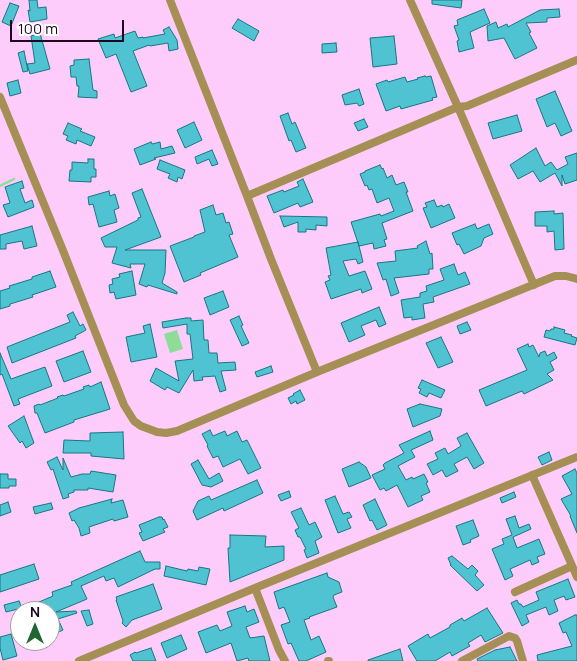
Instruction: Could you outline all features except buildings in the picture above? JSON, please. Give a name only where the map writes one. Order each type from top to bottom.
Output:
[{"type":"street","points":[[170,0],[248,196],[270,259],[317,372]]},
{"type":"street","points":[[410,0],[534,285]]},
{"type":"street","points":[[248,196],[458,107],[467,106],[577,60]]},
{"type":"street","points":[[0,97],[124,406],[134,421],[157,432],[166,434],[177,431],[555,276],[577,279]]},
{"type":"street","points":[[79,661],[577,457]]},
{"type":"street","points":[[532,475],[577,577]]},
{"type":"street","points":[[516,592],[572,566]]},
{"type":"street","points":[[255,588],[285,661]]},
{"type":"street","points":[[462,661],[508,636],[515,638],[517,641],[523,661]]},
{"type":"shaded area","points":[[177,330],[183,349],[170,353],[164,334]]},
{"type":"waterway","points":[[0,186],[14,179]]}]
